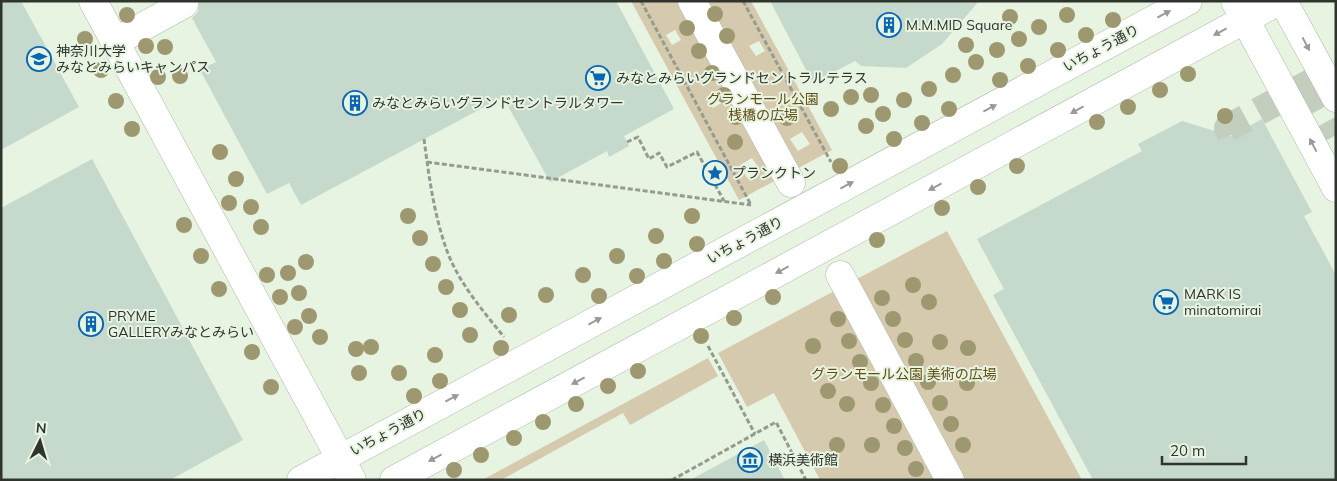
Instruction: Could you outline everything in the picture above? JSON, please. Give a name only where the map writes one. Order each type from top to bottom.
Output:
[{"type":"street","points":[[93,1],[346,469]]},
{"type":"street","points":[[692,1],[791,183]]},
{"type":"street","name":"いちょう通り","points":[[301,480],[346,469],[1188,1]]},
{"type":"street","points":[[394,480],[1240,10],[1279,1]]},
{"type":"street","points":[[1283,1],[1336,98]]},
{"type":"street","points":[[115,42],[184,4]]},
{"type":"street","points":[[1240,10],[1336,188]]},
{"type":"street","points":[[840,275],[950,480]]},
{"type":"path","points":[[427,162],[752,205],[641,1]]},
{"type":"path","points":[[743,1],[831,162]]},
{"type":"path","points":[[627,142],[638,136],[649,159],[659,153],[667,167],[698,152],[724,201]]},
{"type":"path","points":[[424,139],[432,196],[448,252],[471,296],[504,337]]},
{"type":"path","points":[[708,346],[755,434]]},
{"type":"path","points":[[672,480],[776,422],[806,480]]},
{"type":"green space","name":"グランモール公園 桟橋の広場","points":[[631,1],[751,1],[832,150],[739,200]],"holes":[[[675,30],[681,40],[672,45],[666,35]],[[759,41],[765,51],[756,56],[749,46]],[[717,92],[723,102],[713,108],[707,98]],[[802,132],[810,144],[798,151],[790,139]],[[752,158],[760,170],[747,178],[740,165]]]},
{"type":"green space","name":"グランモール公園 美術の広場","points":[[947,231],[1082,480],[820,480],[774,393],[747,407],[718,353]]},
{"type":"green space","points":[[708,358],[718,376],[630,425],[623,413],[501,480],[482,480]]},
{"type":"building","points":[[1,1],[21,1],[79,107],[1,150]]},
{"type":"building","name":"みなとみらいグランドセントラルタワー","points":[[199,1],[616,1],[674,109],[624,136],[629,146],[609,157],[607,151],[550,182],[503,97],[301,205],[289,183],[267,194],[200,70],[216,62],[192,18],[198,12]]},
{"type":"building","name":"M.M.MID Square","points":[[770,1],[979,1],[942,44],[906,68],[861,66],[855,61],[813,83]]},
{"type":"building","name":"MARK IS minatomirai","points":[[1262,119],[1312,212],[1304,216],[1336,275],[1336,480],[1093,480],[993,295],[1004,289],[977,239],[1142,151],[1138,144],[1182,121],[1231,136]]},
{"type":"building","name":"PRYME GALLERYみなとみらい","points":[[92,159],[243,440],[170,480],[1,480],[1,208]]},
{"type":"building","name":"横浜美術館","points":[[764,440],[785,480],[690,480]]},
{"type":"tunnel","points":[[1231,135],[1228,128],[1336,69]]},
{"type":"tunnel","points":[[1308,84],[1336,135]]},
{"type":"place","name":"M.M.MID Square","points":[[889,25]]},
{"type":"place","name":"神奈川大学 みなとみらいキャンパス","points":[[39,59]]},
{"type":"place","name":"みなとみらいグランドセントラルテラス","points":[[598,78]]},
{"type":"place","name":"みなとみらいグランドセントラルタワー","points":[[355,103]]},
{"type":"place","name":"プランクトン","points":[[715,173]]},
{"type":"place","name":"MARK IS minatomirai","points":[[1166,302]]},
{"type":"place","name":"PRYME GALLERYみなとみらい","points":[[91,324]]},
{"type":"place","name":"横浜美術館","points":[[750,460]]}]
